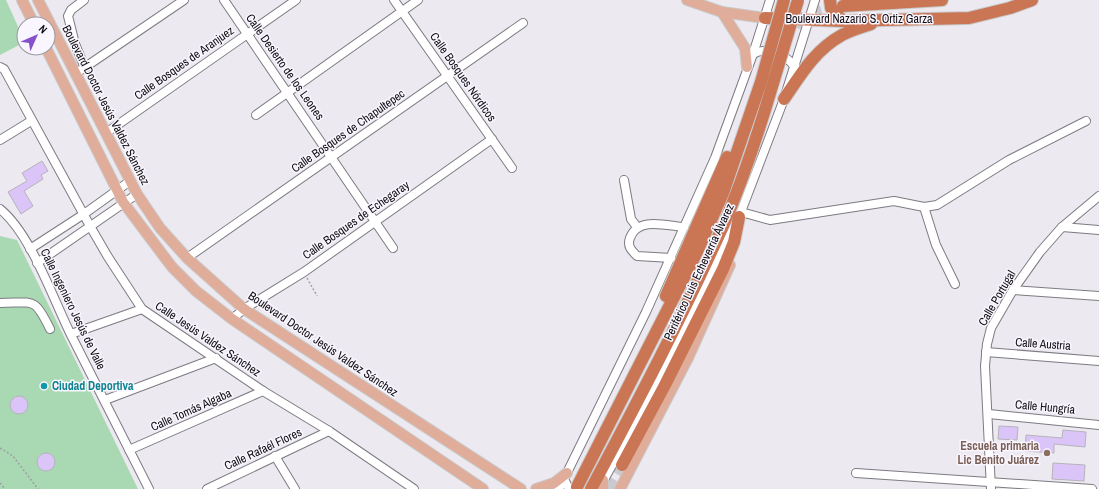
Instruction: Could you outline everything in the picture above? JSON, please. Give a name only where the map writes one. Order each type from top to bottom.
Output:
[{"type":"highway","name":"Periférico Luis Echeverría Álvarez","points":[[573,488],[636,371],[697,252],[723,193],[761,82],[784,0]]},
{"type":"highway","name":"Periférico Luis Echeverría Álvarez","points":[[591,489],[649,379],[723,225],[760,126],[798,0]]},
{"type":"highway","points":[[830,0],[831,8],[843,21]]},
{"type":"highway","points":[[843,6],[942,0]]},
{"type":"highway","name":"Boulevard Nazario S. Ortiz Garza","points":[[765,18],[843,21],[969,18],[1010,8],[1032,0]]},
{"type":"highway","points":[[784,99],[810,60],[821,49],[843,34],[882,20]]},
{"type":"highway","points":[[636,371],[642,344],[706,208],[763,62]]},
{"type":"highway","points":[[622,465],[665,385],[732,247],[740,215]]},
{"type":"highway","points":[[688,317],[714,256],[723,225]]},
{"type":"main road","points":[[22,0],[30,16]]},
{"type":"main road","name":"Boulevard Doctor Jesús Valdez Sánchez","points":[[38,0],[137,194],[160,228],[187,258],[244,309],[521,489]]},
{"type":"main road","name":"Boulevard Nazario S. Ortiz Garza","points":[[687,0],[722,12],[765,18]]},
{"type":"main road","points":[[722,12],[745,48],[747,67]]},
{"type":"main road","points":[[50,56],[116,190],[172,268],[196,291],[232,319],[479,487]]},
{"type":"main road","points":[[620,489],[688,358],[724,281],[734,255],[732,247]]},
{"type":"main road","points":[[536,489],[550,485],[565,476]]},
{"type":"street","points":[[84,0],[71,10],[68,16],[75,44],[85,68]]},
{"type":"street","points":[[75,74],[184,0]]},
{"type":"street","name":"Calle Desierto de los Leones","points":[[224,0],[332,156],[393,248]]},
{"type":"street","name":"Calle Bosques de Aranjuez","points":[[106,133],[296,0]]},
{"type":"street","name":"Calle Bosques Nórdicos","points":[[394,0],[512,168]]},
{"type":"street","points":[[256,115],[418,0]]},
{"type":"street","points":[[558,489],[646,312],[715,158],[753,54],[770,0]]},
{"type":"street","points":[[601,486],[652,393],[688,317],[740,215],[784,99],[815,0]]},
{"type":"street","name":"Calle Bosques de Chapultepec","points":[[187,258],[448,77],[523,23]]},
{"type":"street","points":[[753,54],[760,50],[769,50],[789,60],[795,67]]},
{"type":"street","name":"Calle Jesús Valdez Sánchez","points":[[1,67],[108,257],[142,308],[263,391],[329,431],[414,489]]},
{"type":"street","points":[[0,140],[31,121]]},
{"type":"street","points":[[740,215],[770,220],[894,201],[924,207],[937,205],[1009,160],[1086,121]]},
{"type":"street","name":"Calle Bosques de Echegaray","points":[[232,319],[244,309],[304,272],[492,139]]},
{"type":"street","points":[[624,180],[631,219],[638,227]]},
{"type":"street","points":[[30,249],[84,214],[130,181]]},
{"type":"street","points":[[38,263],[137,194]]},
{"type":"street","name":"Calle Portugal","points":[[991,486],[989,414],[985,366],[986,352],[992,328],[1012,290],[1040,252],[1062,227],[1099,196]]},
{"type":"street","points":[[924,207],[936,245],[955,284]]},
{"type":"street","name":"Calle Ingeniero Jesús de Valle","points":[[0,209],[9,216],[38,263],[71,334],[149,489]]},
{"type":"street","points":[[670,258],[637,256],[631,250],[629,242],[632,234],[638,227],[645,224],[684,227]]},
{"type":"street","points":[[1062,227],[1099,230]]},
{"type":"street","points":[[1012,290],[1099,296]]},
{"type":"street","points":[[0,303],[32,303],[40,308],[50,329]]},
{"type":"street","points":[[71,334],[142,308]]},
{"type":"street","name":"Calle Austria","points":[[986,352],[1099,361]]},
{"type":"street","points":[[105,400],[216,358]]},
{"type":"street","name":"Calle Tomás Algaba","points":[[129,450],[263,391]]},
{"type":"street","name":"Calle Hungría","points":[[989,414],[1099,425]]},
{"type":"street","name":"Calle Rafaél Flores","points":[[208,489],[218,487],[275,456],[329,431]]},
{"type":"street","points":[[275,456],[295,489]]},
{"type":"street","points":[[856,473],[991,486],[1092,489]]},
{"type":"street","points":[[565,476],[573,488]]},
{"type":"path","points":[[304,272],[317,296]]},
{"type":"path","points":[[0,448],[13,456],[38,489]]},
{"type":"path","points":[[0,483],[5,489]]},
{"type":"green space","points":[[0,0],[6,0],[16,22],[16,47],[0,55]]},
{"type":"green space","name":"Ciudad Deportiva","points":[[0,236],[17,240],[138,489],[0,489]]},
{"type":"building","points":[[42,161],[48,171],[41,175],[43,179],[24,191],[33,206],[21,214],[8,192],[27,181],[22,173]]},
{"type":"building","points":[[19,396],[25,399],[28,405],[25,411],[19,414],[13,411],[10,405],[13,399]]},
{"type":"building","points":[[999,426],[1018,427],[1017,440],[998,439]]},
{"type":"building","points":[[1063,430],[1086,432],[1085,447],[1054,444],[1054,453],[1025,451],[1026,435],[1062,438]]},
{"type":"building","points":[[46,453],[52,456],[55,462],[52,468],[46,471],[40,468],[37,462],[40,456]]},
{"type":"building","points":[[1053,463],[1085,465],[1084,481],[1052,479]]},
{"type":"tunnel","points":[[771,51],[785,34],[800,21],[819,12],[840,7]]},
{"type":"tunnel","points":[[607,489],[622,465]]},
{"type":"place","name":"Ciudad Deportiva","points":[[44,386]]},
{"type":"place","name":"Escuela primaria Lic Benito Juárez","points":[[1047,453]]}]
